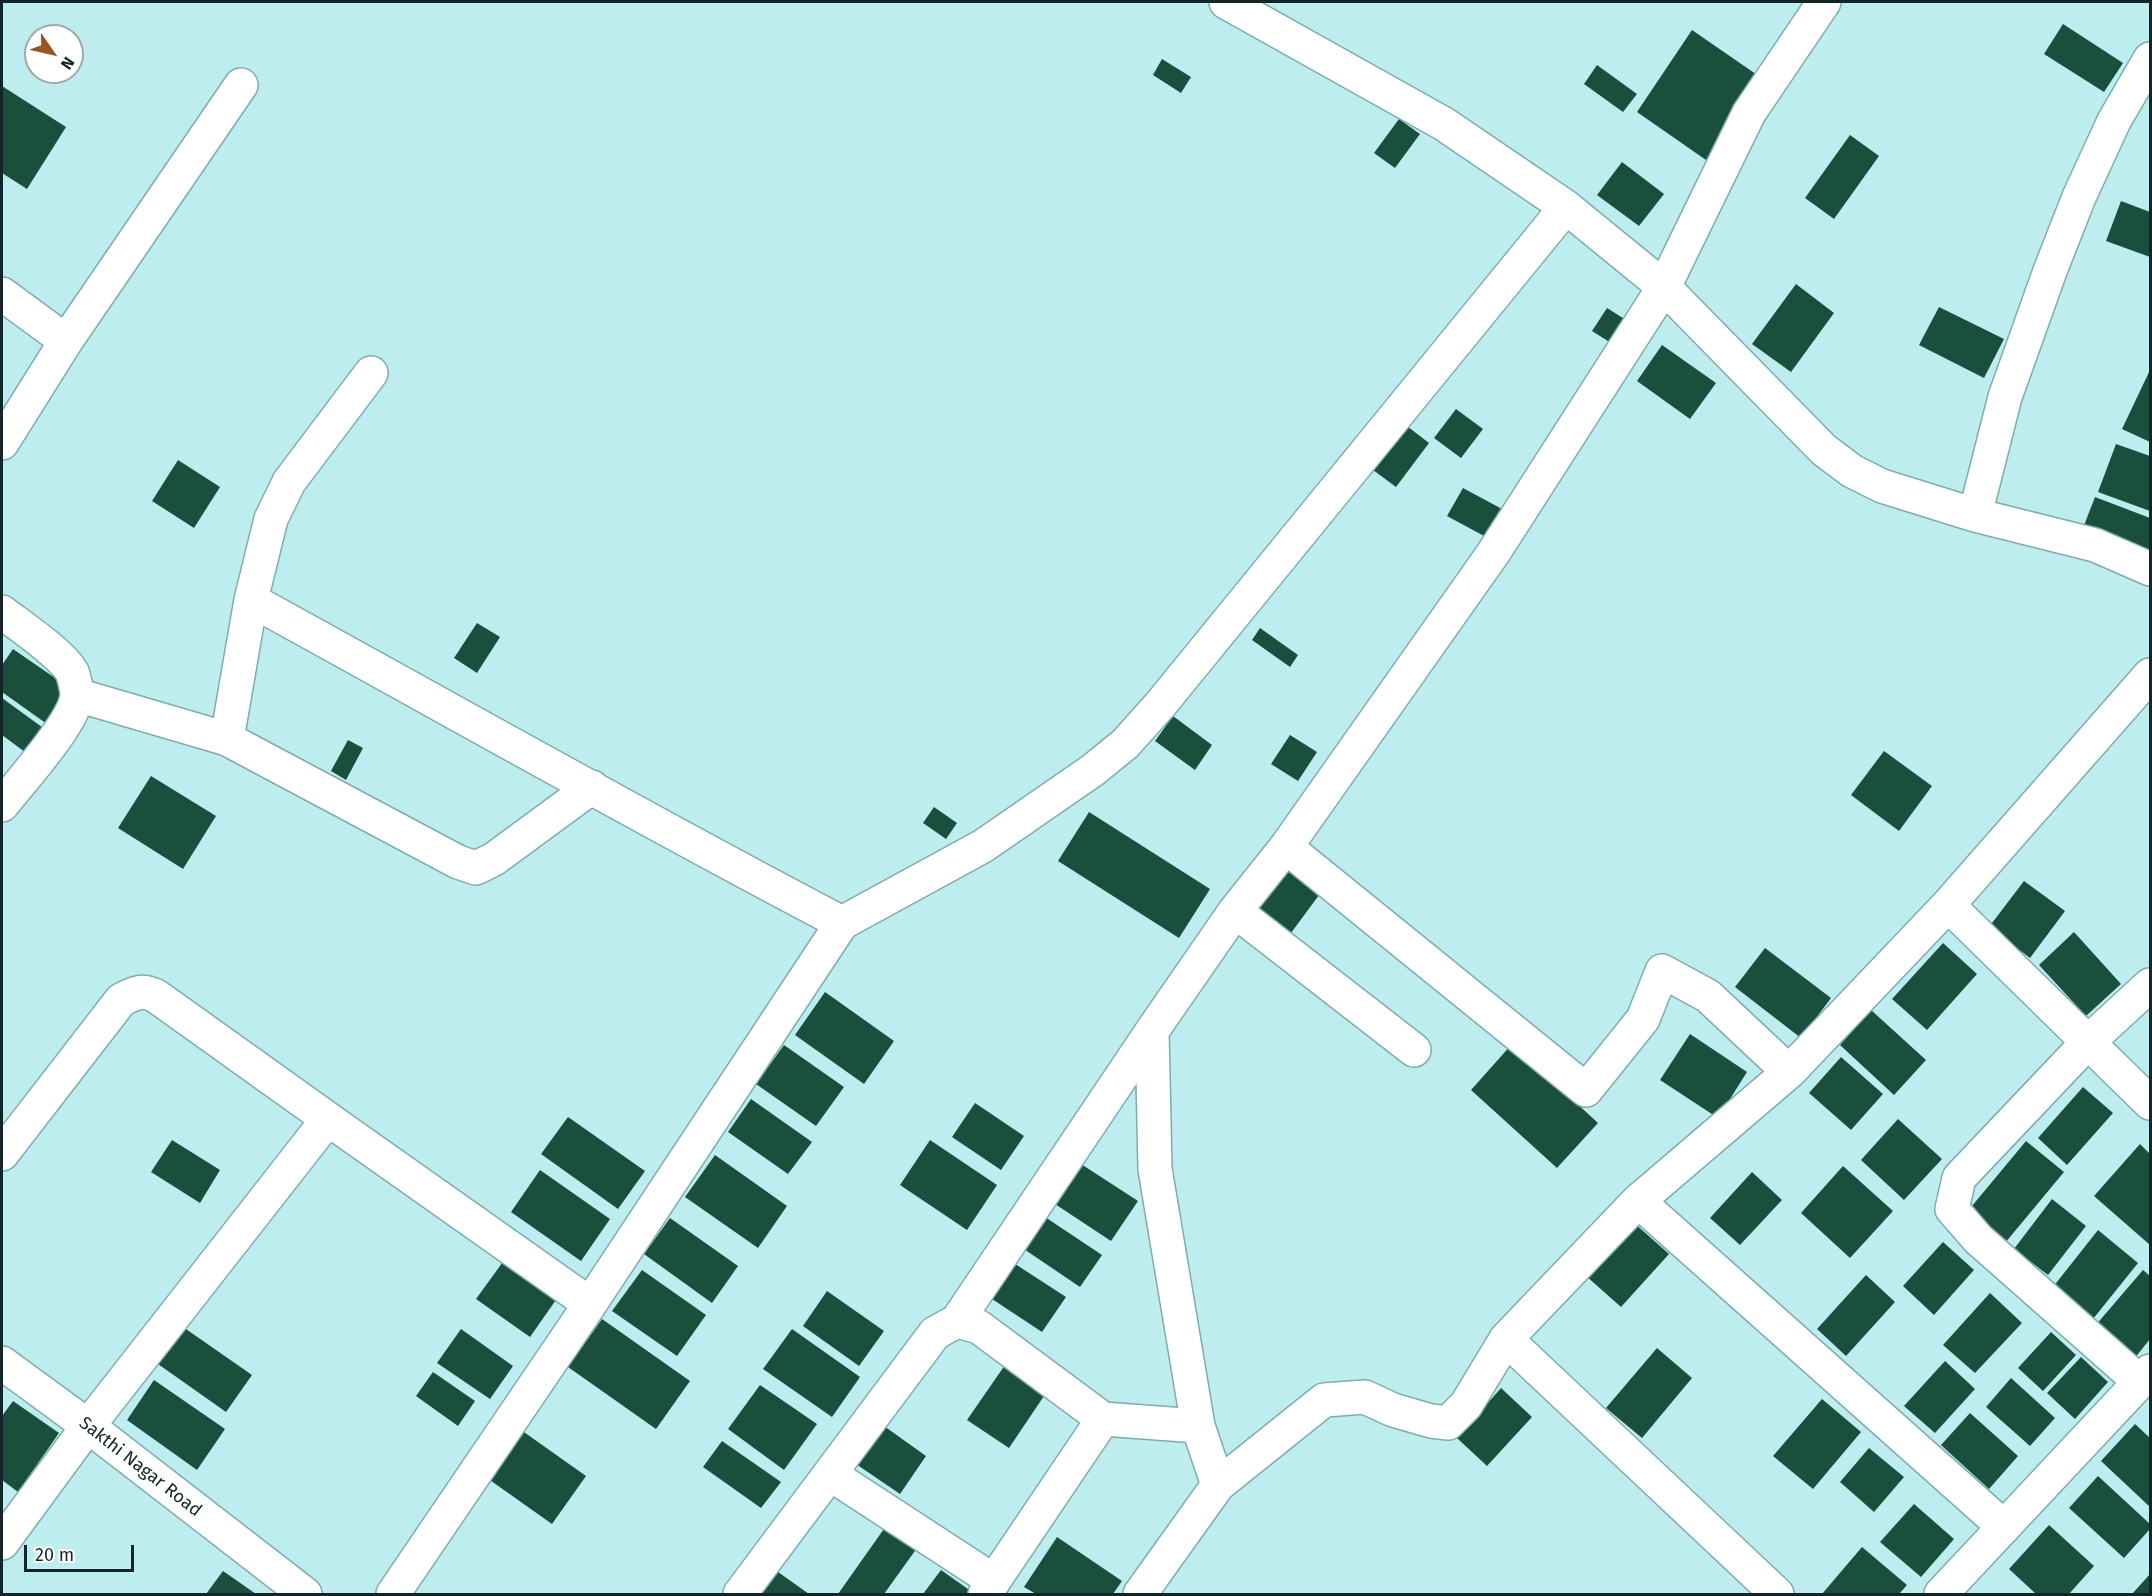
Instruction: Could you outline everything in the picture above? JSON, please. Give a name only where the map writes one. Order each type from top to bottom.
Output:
[{"type":"street","points":[[1226,2],[1444,124],[1566,207],[1664,287],[1824,450],[1852,471],[1882,486],[1975,515],[2095,545],[2151,569]]},
{"type":"street","points":[[740,1594],[935,1333],[957,1321],[1152,1031],[1236,911],[1286,847],[1494,552],[1664,287],[1749,113],[1824,2]]},
{"type":"street","points":[[1975,515],[2006,397],[2050,272],[2079,197],[2114,121],[2151,59]]},
{"type":"street","points":[[2,443],[66,341],[241,85]]},
{"type":"street","points":[[393,1594],[590,1304],[842,923],[983,846],[1093,770],[1125,744],[1160,705],[1566,207]]},
{"type":"street","points":[[2,294],[66,341]]},
{"type":"street","points":[[227,739],[251,600],[271,519],[289,482],[370,374]]},
{"type":"street","points":[[251,600],[592,787],[680,838],[842,923]]},
{"type":"street","points":[[2,612],[56,655],[72,672],[77,695],[68,720],[2,805]]},
{"type":"street","points":[[1140,1594],[1218,1485],[1324,1400],[1365,1397],[1393,1410],[1431,1421],[1448,1423],[1466,1405],[1506,1339],[1638,1201],[1789,1072],[1948,905],[2151,675]]},
{"type":"street","points":[[77,695],[227,739],[458,862],[476,868],[494,859],[592,787]]},
{"type":"street","points":[[1286,847],[1587,1090],[1643,1019],[1662,971],[1708,996],[1789,1072]]},
{"type":"street","points":[[1948,905],[2151,1103]]},
{"type":"street","points":[[1236,911],[1414,1050]]},
{"type":"street","points":[[1941,1594],[2145,1377],[1978,1239],[1952,1209],[1959,1178],[2088,1042],[2151,985]]},
{"type":"street","points":[[2,1154],[121,1000],[145,991],[156,996],[590,1304]]},
{"type":"street","points":[[1152,1031],[1155,1168],[1198,1426],[1218,1485]]},
{"type":"street","points":[[2,1543],[88,1426],[328,1119]]},
{"type":"street","points":[[1638,1201],[2004,1527]]},
{"type":"street","points":[[957,1321],[979,1327],[1102,1419],[1198,1426]]},
{"type":"street","points":[[1506,1339],[1777,1594]]},
{"type":"street","name":"Sakthi Nagar Road","points":[[2,1363],[88,1426],[305,1594]]},
{"type":"street","points":[[830,1474],[989,1588],[1102,1419]]},
{"type":"building","points":[[2063,24],[2123,63],[2104,92],[2044,54]]},
{"type":"building","points":[[1692,30],[1763,79],[1706,160],[1637,112]]},
{"type":"building","points":[[1162,59],[1191,77],[1181,93],[1153,75]]},
{"type":"building","points":[[1597,65],[1637,94],[1623,112],[1584,84]]},
{"type":"building","points":[[2,86],[66,127],[27,189],[2,173]]},
{"type":"building","points":[[1399,119],[1420,134],[1395,168],[1374,153]]},
{"type":"building","points":[[1850,135],[1879,156],[1834,219],[1805,198]]},
{"type":"building","points":[[1622,162],[1664,194],[1639,226],[1597,195]]},
{"type":"building","points":[[2121,201],[2150,212],[2150,257],[2106,241]]},
{"type":"building","points":[[1796,284],[1834,313],[1791,372],[1752,344]]},
{"type":"building","points":[[1939,307],[2004,339],[1984,378],[1919,345]]},
{"type":"building","points":[[1607,308],[1634,325],[1619,348],[1592,331]]},
{"type":"building","points":[[1662,345],[1716,383],[1690,419],[1637,381]]},
{"type":"building","points":[[2150,370],[2150,442],[2122,429]]},
{"type":"building","points":[[1456,409],[1483,429],[1461,458],[1434,438]]},
{"type":"building","points":[[1403,423],[1429,443],[1396,487],[1369,467]]},
{"type":"building","points":[[2116,444],[2150,456],[2150,511],[2098,492]]},
{"type":"building","points":[[178,460],[220,487],[194,528],[152,501]]},
{"type":"building","points":[[1463,488],[1502,509],[1486,537],[1447,516]]},
{"type":"building","points":[[2095,497],[2150,518],[2150,553],[2083,528]]},
{"type":"building","points":[[477,623],[500,637],[477,673],[454,658]]},
{"type":"building","points":[[1260,628],[1298,655],[1290,667],[1252,640]]},
{"type":"building","points":[[13,649],[71,689],[47,724],[2,692],[2,665]]},
{"type":"building","points":[[2,698],[46,730],[29,755],[2,735]]},
{"type":"building","points":[[1173,716],[1212,745],[1195,770],[1155,741]]},
{"type":"building","points":[[1290,735],[1317,752],[1298,781],[1271,764]]},
{"type":"building","points":[[348,740],[363,748],[346,780],[331,771]]},
{"type":"building","points":[[1884,751],[1932,786],[1899,831],[1851,795]]},
{"type":"building","points":[[151,776],[216,816],[183,869],[118,828]]},
{"type":"building","points":[[934,807],[957,823],[946,839],[923,823]]},
{"type":"building","points":[[1089,812],[1210,889],[1179,938],[1058,861]]},
{"type":"building","points":[[1288,865],[1322,891],[1288,937],[1253,912]]},
{"type":"building","points":[[2024,881],[2065,911],[2030,958],[1989,927]]},
{"type":"building","points":[[2074,932],[2121,984],[2086,1016],[2039,965]]},
{"type":"building","points":[[1943,943],[1977,974],[1927,1030],[1892,999]]},
{"type":"building","points":[[1765,948],[1831,998],[1801,1038],[1735,987]]},
{"type":"building","points":[[825,992],[894,1041],[864,1084],[795,1035]]},
{"type":"building","points":[[1871,1010],[1926,1060],[1894,1095],[1840,1045]]},
{"type":"building","points":[[1690,1034],[1747,1072],[1718,1118],[1660,1080]]},
{"type":"building","points":[[1512,1044],[1598,1123],[1557,1168],[1471,1090]]},
{"type":"building","points":[[784,1045],[844,1087],[816,1126],[756,1084]]},
{"type":"building","points":[[1841,1057],[1883,1094],[1851,1130],[1809,1093]]},
{"type":"building","points":[[2083,1087],[2113,1113],[2067,1165],[2038,1138]]},
{"type":"building","points":[[751,1099],[812,1142],[788,1174],[728,1132]]},
{"type":"building","points":[[975,1103],[1024,1136],[1001,1170],[952,1137]]},
{"type":"building","points":[[568,1117],[645,1171],[618,1209],[541,1154]]},
{"type":"building","points":[[1898,1119],[1942,1159],[1904,1200],[1861,1160]]},
{"type":"building","points":[[172,1140],[220,1170],[200,1203],[151,1172]]},
{"type":"building","points":[[930,1140],[997,1185],[967,1230],[900,1185]]},
{"type":"building","points":[[2026,1141],[2064,1172],[2005,1243],[1967,1212]]},
{"type":"building","points":[[2140,1144],[2150,1154],[2150,1245],[2094,1196]]},
{"type":"building","points":[[715,1155],[787,1206],[758,1248],[685,1197]]},
{"type":"building","points":[[1081,1164],[1138,1201],[1111,1241],[1055,1204]]},
{"type":"building","points":[[1843,1166],[1893,1211],[1850,1258],[1801,1213]]},
{"type":"building","points":[[540,1170],[610,1219],[581,1261],[511,1212]]},
{"type":"building","points":[[1752,1172],[1782,1200],[1740,1245],[1710,1218]]},
{"type":"building","points":[[2052,1199],[2086,1226],[2048,1275],[2014,1249]]},
{"type":"building","points":[[1039,1213],[1102,1255],[1080,1287],[1018,1245]]},
{"type":"building","points":[[670,1218],[738,1266],[712,1303],[644,1254]]},
{"type":"building","points":[[1633,1222],[1669,1254],[1621,1307],[1585,1275]]},
{"type":"building","points":[[2098,1230],[2138,1263],[2093,1319],[2053,1287]]},
{"type":"building","points":[[1943,1242],[1974,1270],[1934,1315],[1903,1286]]},
{"type":"building","points":[[505,1259],[558,1297],[530,1337],[476,1299]]},
{"type":"building","points":[[1009,1260],[1066,1297],[1042,1332],[986,1295]]},
{"type":"building","points":[[642,1270],[706,1315],[677,1356],[612,1311]]},
{"type":"building","points":[[2143,1270],[2150,1276],[2150,1339],[2134,1359],[2095,1326]]},
{"type":"building","points":[[1866,1275],[1895,1302],[1846,1356],[1817,1329]]},
{"type":"building","points":[[827,1291],[884,1331],[859,1366],[803,1326]]},
{"type":"building","points":[[1990,1293],[2022,1323],[1975,1373],[1943,1345]]},
{"type":"building","points":[[602,1319],[690,1381],[656,1429],[568,1367]]},
{"type":"building","points":[[183,1327],[252,1375],[226,1412],[158,1364]]},
{"type":"building","points":[[461,1329],[513,1366],[490,1399],[437,1363]]},
{"type":"building","points":[[792,1329],[860,1377],[832,1417],[763,1369]]},
{"type":"building","points":[[2051,1332],[2076,1355],[2043,1391],[2018,1368]]},
{"type":"building","points":[[1657,1348],[1692,1378],[1642,1438],[1606,1408]]},
{"type":"building","points":[[2081,1357],[2108,1382],[2075,1419],[2047,1393]]},
{"type":"building","points":[[1945,1361],[1975,1389],[1935,1433],[1904,1406]]},
{"type":"building","points":[[1005,1365],[1046,1393],[1009,1448],[967,1420]]},
{"type":"building","points":[[433,1372],[475,1401],[458,1426],[416,1396]]},
{"type":"building","points":[[2011,1378],[2055,1418],[2030,1446],[1986,1407]]},
{"type":"building","points":[[154,1380],[225,1429],[197,1470],[127,1420]]},
{"type":"building","points":[[760,1385],[817,1424],[784,1470],[728,1429]]},
{"type":"building","points":[[1501,1388],[1532,1417],[1487,1466],[1457,1438]]},
{"type":"building","points":[[1822,1399],[1861,1432],[1813,1489],[1773,1456]]},
{"type":"building","points":[[13,1401],[59,1433],[18,1492],[2,1480],[2,1416]]},
{"type":"building","points":[[1970,1413],[2018,1456],[1989,1489],[1941,1445]]},
{"type":"building","points":[[2135,1424],[2150,1438],[2150,1507],[2101,1461]]},
{"type":"building","points":[[884,1426],[926,1456],[900,1494],[856,1464]]},
{"type":"building","points":[[521,1430],[586,1476],[552,1524],[487,1478]]},
{"type":"building","points":[[722,1441],[781,1482],[761,1508],[703,1467]]},
{"type":"building","points":[[1869,1448],[1904,1477],[1874,1512],[1840,1482]]},
{"type":"building","points":[[2098,1476],[2150,1524],[2150,1529],[2124,1558],[2069,1508]]},
{"type":"building","points":[[1914,1504],[1954,1539],[1921,1577],[1880,1542]]},
{"type":"building","points":[[2049,1525],[2094,1566],[2069,1594],[2036,1594],[2009,1569]]},
{"type":"building","points":[[886,1526],[917,1548],[884,1594],[838,1594]]},
{"type":"building","points":[[1057,1537],[1122,1581],[1113,1594],[1036,1594],[1024,1587]]},
{"type":"building","points":[[1862,1547],[1907,1585],[1899,1594],[1822,1594]]},
{"type":"building","points":[[941,1570],[975,1594],[923,1594]]},
{"type":"building","points":[[223,1571],[256,1594],[206,1594]]},
{"type":"building","points":[[778,1572],[809,1594],[762,1594]]},
{"type":"building","points":[[2150,1574],[2150,1594],[2132,1594]]}]
